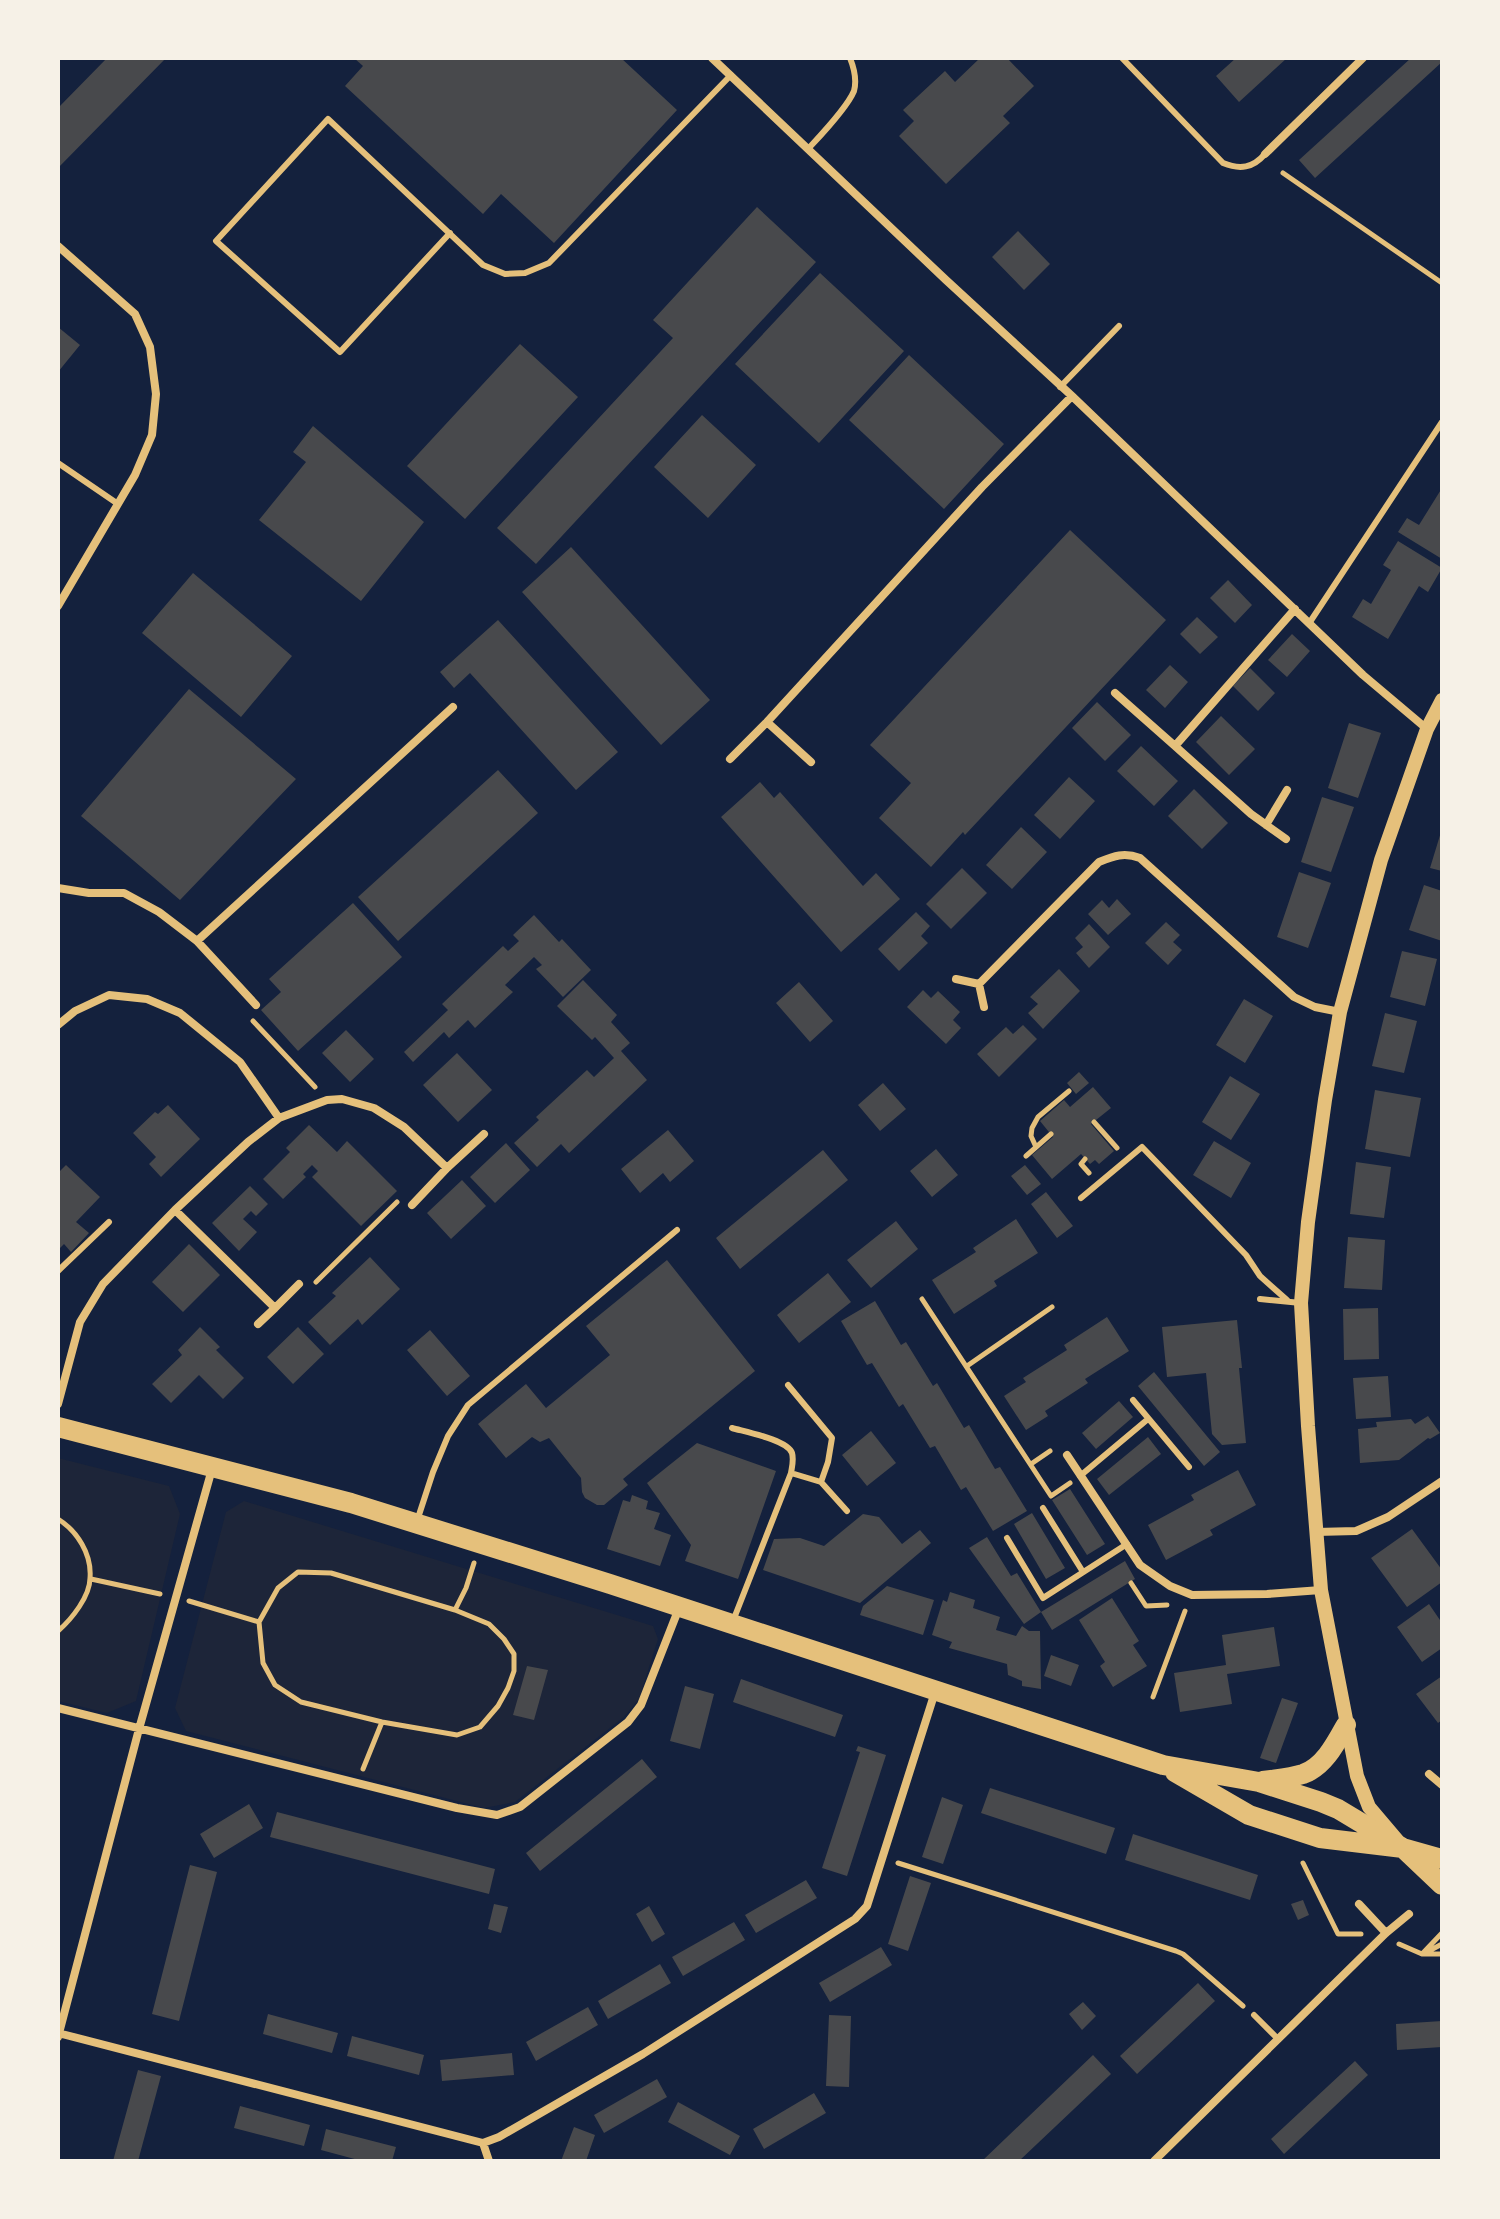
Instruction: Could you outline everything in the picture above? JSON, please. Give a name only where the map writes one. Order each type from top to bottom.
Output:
[{"type":"main road","points":[[58,1427],[351,1503],[1163,1765],[1259,1782],[1338,1809],[1403,1848],[1442,1885]]},
{"type":"main road","points":[[1259,1782],[1305,1774],[1332,1750],[1346,1725]]},
{"type":"main road","points":[[1163,1765],[1249,1815],[1320,1838],[1403,1848],[1442,1859]]},
{"type":"street","points":[[712,58],[1363,675],[1427,729]]},
{"type":"street","points":[[1265,154],[1363,58]]},
{"type":"street","points":[[58,246],[135,314],[150,347],[156,394],[152,435],[135,475],[58,606]]},
{"type":"street","points":[[730,759],[982,487],[1072,396]]},
{"type":"street","points":[[1175,746],[1295,609]]},
{"type":"street","points":[[1115,693],[1286,839]]},
{"type":"street","points":[[1403,1848],[1369,1807],[1357,1776],[1346,1725],[1321,1590],[1294,1302],[1340,1012],[1381,860],[1427,729],[1442,700]]},
{"type":"street","points":[[197,941],[453,707]]},
{"type":"street","points":[[767,722],[811,762]]},
{"type":"street","points":[[1266,825],[1287,790]]},
{"type":"street","points":[[979,984],[1099,862],[1128,854],[1140,858],[1294,997],[1315,1007],[1340,1012]]},
{"type":"street","points":[[58,888],[89,893],[124,893],[159,912],[197,941],[256,1005]]},
{"type":"street","points":[[956,979],[979,984]]},
{"type":"street","points":[[979,984],[984,1007]]},
{"type":"street","points":[[58,1025],[75,1011],[109,995],[158,1003],[180,1013],[240,1062],[279,1118]]},
{"type":"street","points":[[58,1404],[80,1322],[103,1284],[175,1210],[248,1142],[279,1118],[327,1100],[342,1099],[374,1108],[404,1127],[447,1168]]},
{"type":"street","points":[[412,1205],[484,1134]]},
{"type":"street","points":[[175,1210],[275,1308]]},
{"type":"street","points":[[258,1324],[299,1284]]},
{"type":"street","points":[[1067,1455],[1140,1565],[1190,1600],[1321,1590]]},
{"type":"street","points":[[213,1468],[139,1729],[58,2035],[483,2143],[499,2137],[643,2054],[855,1919],[867,1906],[935,1692]]},
{"type":"street","points":[[1316,1532],[1356,1531],[1388,1517],[1442,1481]]},
{"type":"street","points":[[58,1708],[457,1808],[497,1815],[520,1807],[628,1722],[641,1705],[679,1607]]},
{"type":"street","points":[[1429,1774],[1442,1785]]},
{"type":"street","points":[[1359,1904],[1386,1933]]},
{"type":"street","points":[[1154,2161],[1409,1914]]},
{"type":"street","points":[[483,2143],[489,2161]]},
{"type":"lane","points":[[808,149],[854,90],[855,73],[850,58]]},
{"type":"lane","points":[[1122,58],[1223,163],[1235,168],[1249,166],[1265,154]]},
{"type":"lane","points":[[450,233],[340,352],[216,241],[328,119],[450,233],[483,265],[505,274],[525,273],[549,263],[731,75]]},
{"type":"lane","points":[[1060,387],[1119,326]]},
{"type":"lane","points":[[1310,622],[1442,422]]},
{"type":"lane","points":[[58,463],[118,504]]},
{"type":"lane","points":[[1081,1198],[1142,1147],[1246,1255],[1260,1276],[1294,1302]]},
{"type":"lane","points":[[58,1271],[109,1222]]},
{"type":"lane","points":[[416,1524],[448,1436],[468,1405],[677,1230]]},
{"type":"lane","points":[[1260,1299],[1294,1302]]},
{"type":"lane","points":[[788,1385],[832,1438],[821,1482]]},
{"type":"lane","points":[[1133,1400],[1189,1467]]},
{"type":"lane","points":[[1080,1476],[1148,1419]]},
{"type":"lane","points":[[732,1428],[782,1443],[790,1448],[794,1457],[791,1473],[732,1624]]},
{"type":"lane","points":[[791,1473],[821,1482],[847,1511]]},
{"type":"lane","points":[[1043,1508],[1083,1572]]},
{"type":"lane","points":[[1007,1538],[1043,1598],[1127,1544]]},
{"type":"lane","points":[[1254,2015],[1278,2039]]},
{"type":"path","points":[[1283,173],[1442,283]]},
{"type":"path","points":[[256,1005],[248,1015],[327,1100]]},
{"type":"path","points":[[1036,1147],[1031,1136],[1036,1121],[1069,1091]]},
{"type":"path","points":[[1094,1122],[1127,1160]]},
{"type":"path","points":[[1026,1156],[1051,1134]]},
{"type":"path","points":[[299,1284],[308,1290],[399,1199],[412,1205]]},
{"type":"path","points":[[922,1299],[1051,1496],[1080,1476]]},
{"type":"path","points":[[967,1366],[1052,1307]]},
{"type":"path","points":[[58,1519],[82,1541],[91,1579],[78,1611],[58,1631]]},
{"type":"path","points":[[455,1610],[481,1543]]},
{"type":"path","points":[[298,1572],[331,1573],[455,1610],[489,1624],[514,1654],[514,1671],[498,1706],[480,1727],[457,1735],[382,1722],[301,1702],[275,1685],[263,1663],[259,1622],[278,1588],[298,1572]]},
{"type":"path","points":[[1131,1583],[1146,1606],[1190,1600],[1153,1697]]},
{"type":"path","points":[[367,1758],[382,1722]]},
{"type":"path","points":[[882,1857],[1176,1951],[1254,2015]]},
{"type":"path","points":[[1303,1863],[1338,1934],[1386,1933]]},
{"type":"path","points":[[1422,1954],[1442,1933]]},
{"type":"path","points":[[1422,1954],[1442,1944]]},
{"type":"path","points":[[1422,1954],[1442,1954]]},
{"type":"shaded area","points":[[58,1458],[169,1486],[180,1514],[136,1701],[107,1713],[58,1701]]},
{"type":"shaded area","points":[[244,1501],[653,1626],[658,1639],[639,1699],[624,1717],[515,1802],[484,1808],[186,1731],[175,1708],[226,1512]]},
{"type":"building","points":[[107,58],[166,58],[58,168],[58,108]]},
{"type":"building","points":[[354,58],[621,58],[677,110],[554,243],[501,194],[483,214],[345,86],[363,66]]},
{"type":"building","points":[[980,58],[1007,58],[1034,86],[1003,116],[1010,123],[946,184],[899,136],[914,121],[903,110],[945,71],[955,82]]},
{"type":"building","points":[[1236,58],[1287,58],[1239,102],[1216,76]]},
{"type":"building","points":[[1411,58],[1442,58],[1442,62],[1315,178],[1299,160]]},
{"type":"building","points":[[757,207],[816,262],[536,564],[497,528],[673,338],[653,320]]},
{"type":"building","points":[[1018,231],[1050,264],[1024,290],[992,257]]},
{"type":"building","points":[[820,273],[904,351],[819,443],[735,364]]},
{"type":"building","points":[[58,327],[80,345],[58,372]]},
{"type":"building","points":[[520,344],[578,397],[465,519],[407,466]]},
{"type":"building","points":[[909,355],[1004,444],[944,509],[849,420]]},
{"type":"building","points":[[702,415],[756,465],[708,518],[654,467]]},
{"type":"building","points":[[313,426],[424,522],[361,601],[259,520],[306,462],[293,452]]},
{"type":"building","points":[[1442,488],[1442,559],[1398,532],[1407,518],[1419,525]]},
{"type":"building","points":[[1070,530],[1166,620],[965,835],[963,832],[931,867],[879,818],[911,783],[870,745]]},
{"type":"building","points":[[1398,541],[1442,568],[1428,592],[1419,586],[1388,639],[1352,617],[1363,599],[1371,604],[1391,570],[1383,565]]},
{"type":"building","points":[[571,547],[710,700],[661,745],[522,592]]},
{"type":"building","points":[[193,573],[292,656],[241,717],[142,633]]},
{"type":"building","points":[[1228,580],[1252,605],[1235,623],[1210,598]]},
{"type":"building","points":[[1197,617],[1218,637],[1200,654],[1180,634]]},
{"type":"building","points":[[498,620],[618,752],[576,790],[470,673],[454,688],[440,672]]},
{"type":"building","points":[[1292,634],[1310,651],[1287,677],[1268,660]]},
{"type":"building","points":[[1170,665],[1188,682],[1165,708],[1146,690]]},
{"type":"building","points":[[1250,668],[1275,693],[1258,711],[1233,686]]},
{"type":"building","points":[[189,689],[296,779],[180,900],[81,816]]},
{"type":"building","points":[[1097,702],[1131,735],[1105,761],[1072,728]]},
{"type":"building","points":[[1221,716],[1255,749],[1229,775],[1196,742]]},
{"type":"building","points":[[1349,723],[1381,733],[1358,798],[1328,788]]},
{"type":"building","points":[[1141,746],[1178,781],[1154,806],[1117,771]]},
{"type":"building","points":[[498,770],[538,813],[398,941],[358,897]]},
{"type":"building","points":[[1069,777],[1095,801],[1060,839],[1034,815]]},
{"type":"building","points":[[760,782],[774,798],[780,792],[863,886],[876,873],[900,899],[841,952],[721,817]]},
{"type":"building","points":[[1194,789],[1228,823],[1202,849],[1168,816]]},
{"type":"building","points":[[1322,797],[1354,807],[1331,872],[1301,862]]},
{"type":"building","points":[[1021,827],[1047,852],[1012,889],[986,865]]},
{"type":"building","points":[[1442,832],[1442,871],[1430,868]]},
{"type":"building","points":[[962,868],[987,893],[951,929],[926,904]]},
{"type":"building","points":[[1299,872],[1331,883],[1308,948],[1277,937]]},
{"type":"building","points":[[1424,885],[1442,891],[1442,941],[1409,930]]},
{"type":"building","points":[[1117,899],[1131,914],[1108,935],[1088,914],[1102,900],[1109,908]]},
{"type":"building","points":[[353,903],[402,957],[298,1051],[261,1010],[281,992],[269,979]]},
{"type":"building","points":[[916,912],[930,926],[921,936],[928,943],[899,971],[878,949]]},
{"type":"building","points":[[534,915],[591,970],[563,997],[536,969],[542,965],[534,957],[505,985],[513,992],[475,1028],[468,1020],[449,1038],[444,1032],[413,1062],[404,1052],[448,1010],[442,1004],[503,946],[508,951],[519,941],[513,935]]},
{"type":"building","points":[[1166,922],[1180,935],[1173,942],[1182,950],[1168,965],[1145,943]]},
{"type":"building","points":[[1089,924],[1110,947],[1089,968],[1076,953],[1083,947],[1075,938]]},
{"type":"building","points":[[1402,951],[1437,959],[1425,1006],[1390,997]]},
{"type":"building","points":[[1059,969],[1080,991],[1043,1029],[1028,1013],[1038,1004],[1030,997]]},
{"type":"building","points":[[583,980],[617,1015],[611,1022],[630,1043],[621,1051],[647,1080],[569,1153],[561,1144],[537,1167],[514,1143],[539,1120],[536,1117],[587,1070],[594,1077],[614,1058],[595,1037],[592,1040],[557,1006]]},
{"type":"building","points":[[799,982],[833,1021],[810,1042],[776,1003]]},
{"type":"building","points":[[923,990],[931,998],[938,991],[960,1012],[953,1020],[961,1028],[946,1044],[907,1007]]},
{"type":"building","points":[[1244,999],[1273,1016],[1245,1063],[1216,1045]]},
{"type":"building","points":[[1385,1013],[1417,1021],[1404,1073],[1372,1066]]},
{"type":"building","points":[[1023,1025],[1037,1039],[999,1077],[977,1054],[1006,1027],[1013,1034]]},
{"type":"building","points":[[346,1030],[374,1059],[350,1082],[322,1053]]},
{"type":"building","points":[[457,1053],[492,1090],[458,1122],[423,1085]]},
{"type":"building","points":[[1079,1072],[1089,1083],[1076,1094],[1067,1083]]},
{"type":"building","points":[[1230,1076],[1260,1094],[1231,1140],[1202,1122]]},
{"type":"building","points":[[883,1083],[906,1109],[880,1131],[858,1105]]},
{"type":"building","points":[[1093,1087],[1111,1108],[1091,1124],[1114,1151],[1099,1164],[1095,1160],[1090,1164],[1081,1154],[1052,1179],[1032,1155],[1053,1137],[1040,1121],[1064,1100],[1070,1107]]},
{"type":"building","points":[[1375,1090],[1421,1098],[1410,1157],[1365,1149]]},
{"type":"building","points":[[168,1105],[200,1139],[161,1177],[149,1164],[156,1157],[133,1133],[155,1112],[158,1114]]},
{"type":"building","points":[[309,1125],[337,1152],[347,1141],[397,1191],[361,1226],[312,1177],[318,1171],[312,1165],[303,1174],[306,1177],[283,1199],[263,1179],[290,1152],[286,1148]]},
{"type":"building","points":[[668,1130],[694,1161],[670,1182],[663,1173],[640,1193],[621,1169]]},
{"type":"building","points":[[1214,1141],[1251,1163],[1231,1198],[1193,1175]]},
{"type":"building","points":[[506,1143],[530,1170],[495,1203],[470,1177]]},
{"type":"building","points":[[936,1149],[958,1175],[932,1197],[910,1171]]},
{"type":"building","points":[[823,1150],[848,1180],[740,1269],[716,1238]]},
{"type":"building","points":[[1356,1162],[1391,1167],[1384,1218],[1350,1214]]},
{"type":"building","points":[[66,1165],[100,1197],[76,1222],[89,1233],[71,1252],[64,1244],[58,1250],[58,1173]]},
{"type":"building","points":[[1025,1165],[1041,1184],[1027,1195],[1011,1176]]},
{"type":"building","points":[[462,1180],[486,1206],[451,1239],[427,1213]]},
{"type":"building","points":[[250,1186],[268,1204],[256,1216],[251,1211],[243,1219],[257,1232],[239,1251],[212,1223]]},
{"type":"building","points":[[1046,1192],[1073,1226],[1057,1238],[1031,1204]]},
{"type":"building","points":[[1016,1219],[1038,1253],[994,1281],[997,1286],[954,1314],[932,1280],[976,1252],[973,1248]]},
{"type":"building","points":[[896,1221],[918,1249],[871,1288],[847,1260]]},
{"type":"building","points":[[1348,1237],[1385,1240],[1382,1290],[1344,1288]]},
{"type":"building","points":[[189,1244],[220,1275],[183,1312],[152,1282]]},
{"type":"building","points":[[370,1257],[400,1289],[362,1325],[358,1319],[330,1345],[308,1322],[336,1296],[332,1293]]},
{"type":"building","points":[[667,1260],[755,1371],[623,1479],[628,1485],[604,1505],[597,1505],[585,1498],[581,1478],[549,1438],[540,1442],[532,1437],[506,1458],[478,1424],[526,1384],[546,1408],[610,1355],[586,1326]]},
{"type":"building","points":[[828,1273],[851,1302],[799,1343],[777,1315]]},
{"type":"building","points":[[875,1301],[901,1345],[906,1342],[933,1386],[937,1383],[964,1428],[969,1425],[995,1469],[1000,1467],[1027,1511],[993,1531],[966,1487],[961,1490],[935,1446],[930,1448],[903,1404],[899,1407],[872,1363],[867,1365],[841,1321]]},
{"type":"building","points":[[1378,1308],[1379,1359],[1344,1360],[1343,1309]]},
{"type":"building","points":[[1107,1317],[1129,1351],[1085,1379],[1088,1383],[1045,1411],[1048,1416],[1026,1430],[1004,1396],[1026,1382],[1023,1378],[1067,1350],[1064,1345]]},
{"type":"building","points":[[1237,1320],[1246,1443],[1222,1445],[1212,1434],[1206,1373],[1167,1377],[1162,1327]]},
{"type":"building","points":[[200,1327],[220,1347],[216,1350],[244,1378],[223,1399],[199,1375],[171,1403],[152,1384],[182,1355],[178,1350]]},
{"type":"building","points":[[298,1327],[324,1354],[293,1384],[267,1357]]},
{"type":"building","points":[[430,1330],[470,1376],[447,1396],[407,1350]]},
{"type":"building","points":[[1154,1372],[1220,1452],[1204,1466],[1138,1386]]},
{"type":"building","points":[[1388,1376],[1391,1417],[1356,1419],[1353,1378]]},
{"type":"building","points":[[1119,1401],[1133,1417],[1096,1449],[1082,1433]]},
{"type":"building","points":[[1428,1416],[1440,1433],[1428,1438],[1399,1460],[1360,1463],[1358,1429],[1377,1427],[1376,1422],[1411,1419],[1415,1424]]},
{"type":"building","points":[[871,1431],[896,1463],[867,1486],[842,1455]]},
{"type":"building","points":[[1148,1437],[1161,1454],[1109,1495],[1097,1479]]},
{"type":"building","points":[[697,1443],[776,1471],[738,1579],[685,1561],[691,1545],[647,1483]]},
{"type":"building","points":[[1238,1470],[1256,1505],[1210,1530],[1213,1535],[1166,1560],[1148,1525],[1194,1500],[1191,1495]]},
{"type":"building","points":[[1070,1489],[1105,1544],[1087,1555],[1052,1500]]},
{"type":"building","points":[[632,1495],[648,1501],[646,1509],[660,1513],[654,1529],[671,1535],[660,1566],[607,1549],[623,1500],[630,1502]]},
{"type":"building","points":[[1032,1513],[1065,1568],[1046,1579],[1014,1524]]},
{"type":"building","points":[[863,1514],[879,1517],[902,1544],[920,1530],[931,1543],[860,1603],[763,1570],[774,1539],[800,1538],[824,1546]]},
{"type":"building","points":[[1412,1529],[1442,1570],[1442,1582],[1407,1607],[1371,1558]]},
{"type":"building","points":[[987,1537],[1011,1576],[1017,1573],[1041,1612],[1024,1624],[969,1548]]},
{"type":"building","points":[[1125,1561],[1135,1579],[1052,1630],[1041,1612]]},
{"type":"building","points":[[887,1586],[934,1600],[923,1635],[860,1615],[863,1606]]},
{"type":"building","points":[[950,1592],[975,1600],[973,1608],[1000,1617],[996,1630],[1016,1636],[1022,1626],[1029,1631],[1040,1631],[1041,1689],[1022,1686],[1022,1681],[1008,1675],[1007,1664],[949,1648],[952,1642],[932,1635],[943,1600],[947,1602]]},
{"type":"building","points":[[1112,1598],[1139,1641],[1133,1645],[1147,1666],[1113,1687],[1100,1666],[1105,1662],[1079,1620]]},
{"type":"building","points":[[1429,1604],[1442,1623],[1442,1648],[1422,1662],[1397,1627]]},
{"type":"building","points":[[1274,1627],[1280,1666],[1227,1674],[1232,1704],[1180,1712],[1174,1673],[1226,1665],[1222,1635]]},
{"type":"building","points":[[1051,1655],[1079,1665],[1071,1686],[1044,1676]]},
{"type":"building","points":[[527,1666],[548,1670],[534,1720],[513,1715]]},
{"type":"building","points":[[1442,1676],[1442,1720],[1438,1723],[1416,1694]]},
{"type":"building","points":[[741,1679],[843,1715],[835,1737],[733,1702]]},
{"type":"building","points":[[685,1686],[714,1694],[700,1749],[670,1741]]},
{"type":"building","points":[[1282,1698],[1298,1703],[1276,1763],[1260,1758]]},
{"type":"building","points":[[858,1746],[886,1755],[847,1876],[822,1868],[860,1752],[856,1751]]},
{"type":"building","points":[[642,1759],[657,1777],[540,1871],[526,1853]]},
{"type":"building","points":[[990,1788],[1115,1828],[1106,1854],[981,1813]]},
{"type":"building","points":[[942,1797],[963,1805],[943,1864],[922,1857]]},
{"type":"building","points":[[249,1804],[263,1828],[214,1858],[200,1834]]},
{"type":"building","points":[[277,1812],[495,1869],[489,1894],[270,1837]]},
{"type":"building","points":[[1133,1834],[1258,1875],[1250,1900],[1125,1860]]},
{"type":"building","points":[[190,1865],[217,1872],[179,2021],[152,2014]]},
{"type":"building","points":[[910,1876],[931,1883],[908,1951],[888,1944]]},
{"type":"building","points":[[806,1880],[817,1898],[756,1933],[745,1915]]},
{"type":"building","points":[[1303,1900],[1309,1915],[1298,1920],[1291,1904]]},
{"type":"building","points":[[494,1904],[508,1907],[501,1933],[488,1929]]},
{"type":"building","points":[[649,1906],[665,1934],[652,1942],[636,1914]]},
{"type":"building","points":[[734,1922],[745,1940],[683,1976],[672,1957]]},
{"type":"building","points":[[881,1947],[892,1965],[830,2002],[819,1983]]},
{"type":"building","points":[[660,1964],[671,1983],[608,2019],[598,2001]]},
{"type":"building","points":[[1198,1983],[1215,2001],[1137,2074],[1120,2056]]},
{"type":"building","points":[[1083,2002],[1096,2016],[1082,2030],[1069,2014]]},
{"type":"building","points":[[588,2007],[598,2025],[536,2061],[526,2042]]},
{"type":"building","points":[[268,2014],[338,2033],[332,2053],[263,2034]]},
{"type":"building","points":[[829,2015],[851,2016],[849,2087],[826,2086]]},
{"type":"building","points":[[1442,2021],[1442,2047],[1397,2050],[1396,2024]]},
{"type":"building","points":[[352,2036],[424,2055],[419,2075],[347,2056]]},
{"type":"building","points":[[512,2053],[514,2075],[442,2081],[440,2060]]},
{"type":"building","points":[[1093,2055],[1111,2074],[1019,2161],[982,2161]]},
{"type":"building","points":[[1355,2061],[1368,2075],[1284,2154],[1271,2139]]},
{"type":"building","points":[[138,2070],[161,2076],[138,2161],[113,2161]]},
{"type":"building","points":[[657,2079],[667,2097],[604,2133],[594,2115]]},
{"type":"building","points":[[814,2093],[826,2113],[764,2149],[753,2129]]},
{"type":"building","points":[[678,2102],[740,2136],[730,2155],[668,2122]]},
{"type":"building","points":[[240,2106],[310,2125],[304,2146],[234,2128]]},
{"type":"building","points":[[574,2127],[595,2135],[586,2161],[561,2161]]},
{"type":"building","points":[[326,2129],[396,2147],[392,2161],[362,2161],[321,2150]]}]
